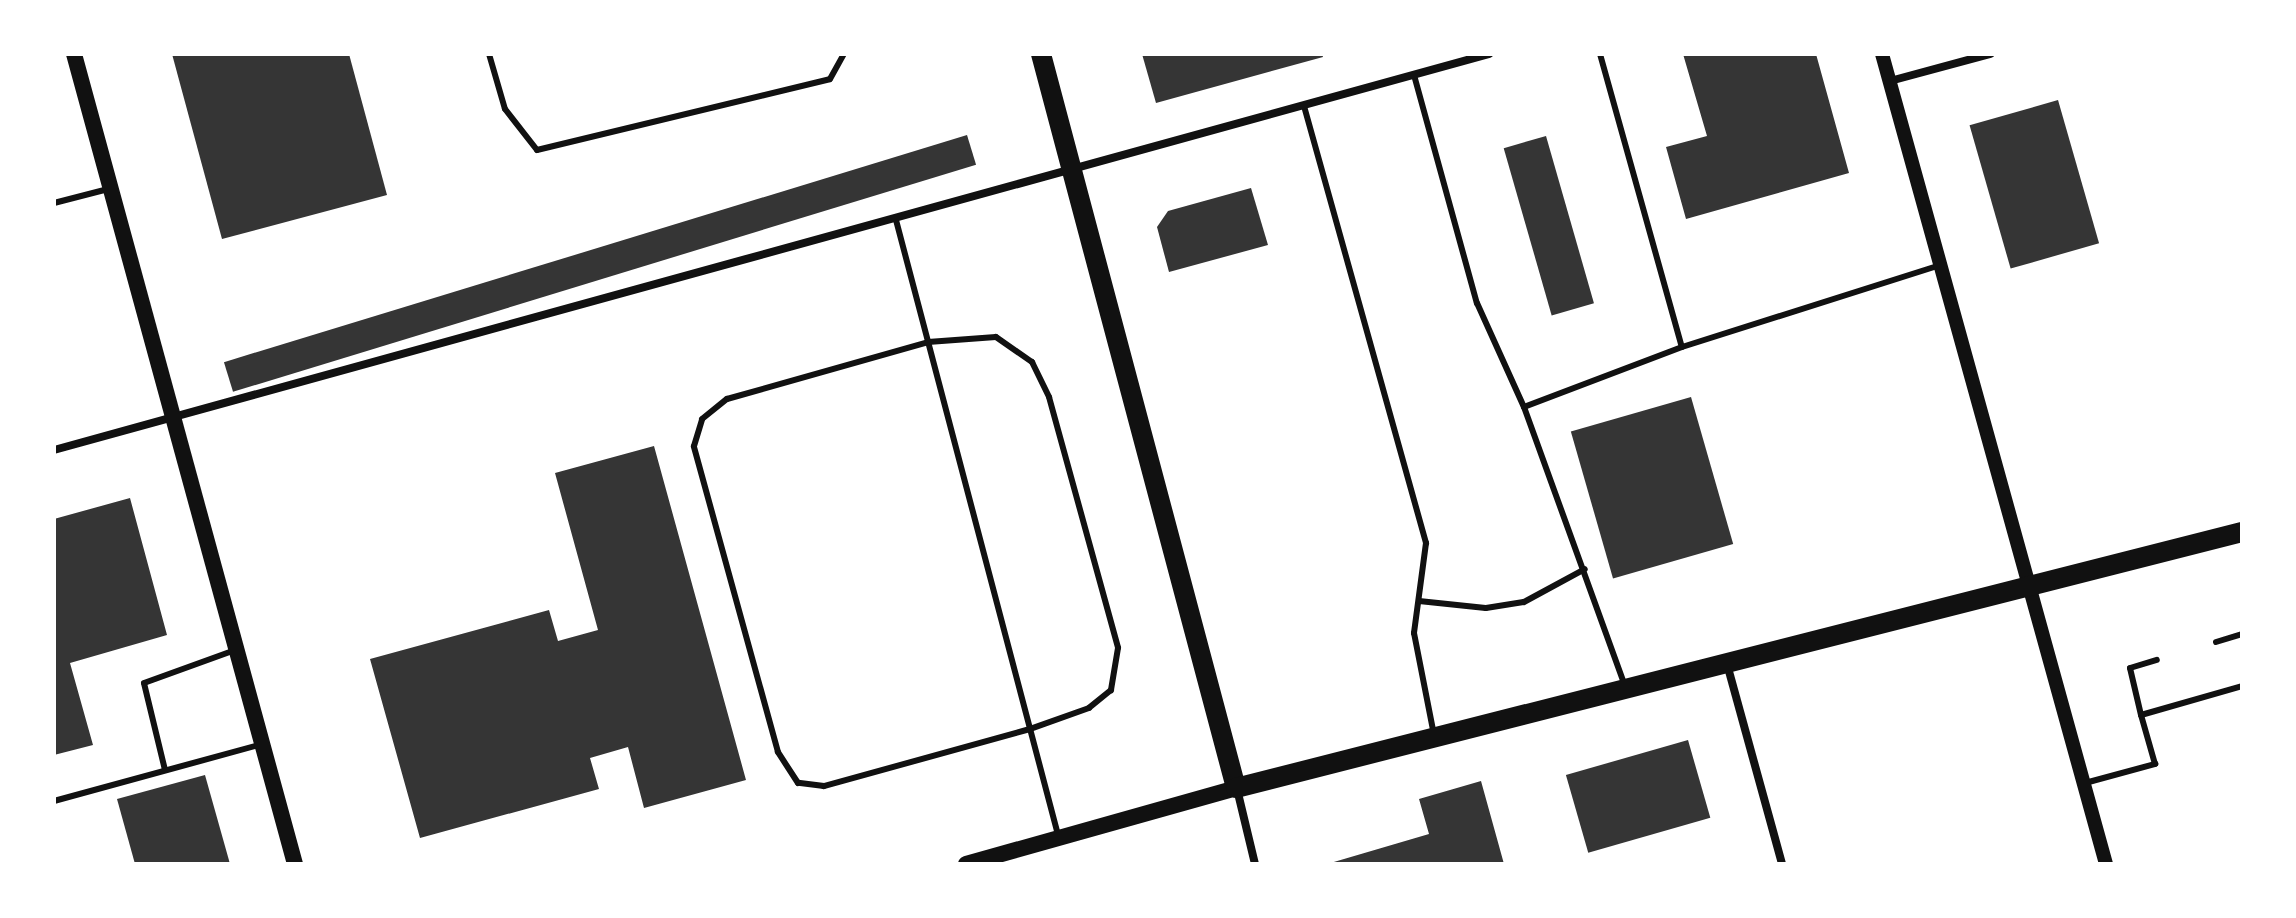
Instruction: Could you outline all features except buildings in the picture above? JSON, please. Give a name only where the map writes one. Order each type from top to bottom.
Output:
[{"type":"main road","points":[[74,54],[295,864]]},
{"type":"main road","points":[[1041,54],[1236,788]]},
{"type":"main road","points":[[966,864],[1236,788],[2242,532]]},
{"type":"street","points":[[54,450],[1489,54]]},
{"type":"street","points":[[1882,54],[2106,864]]},
{"type":"street","points":[[1890,81],[1990,54]]},
{"type":"street","points":[[1727,663],[1782,864]]},
{"type":"street","points":[[1236,788],[1255,864]]},
{"type":"lane","points":[[489,54],[505,109],[537,150],[830,79],[844,54]]},
{"type":"lane","points":[[1600,54],[1682,347]]},
{"type":"lane","points":[[1414,75],[1477,303],[1524,407],[1626,689]]},
{"type":"lane","points":[[1304,106],[1426,543],[1414,633],[1434,737]]},
{"type":"lane","points":[[54,203],[111,188]]},
{"type":"lane","points":[[896,220],[1059,838]]},
{"type":"lane","points":[[1524,407],[1682,347],[1941,265]]},
{"type":"lane","points":[[996,337],[1032,362],[1049,397],[1118,648],[1111,690],[1089,708],[1030,729],[824,786],[798,783],[778,752],[694,446],[702,419],[727,399],[928,342],[996,337]]},
{"type":"lane","points":[[1419,601],[1486,608],[1524,602],[1585,569]]},
{"type":"lane","points":[[2216,642],[2242,634]]},
{"type":"lane","points":[[165,770],[144,683],[237,649]]},
{"type":"lane","points":[[2085,783],[2155,764],[2130,668],[2157,660]]},
{"type":"lane","points":[[2141,715],[2242,686]]},
{"type":"lane","points":[[54,801],[262,744]]}]
